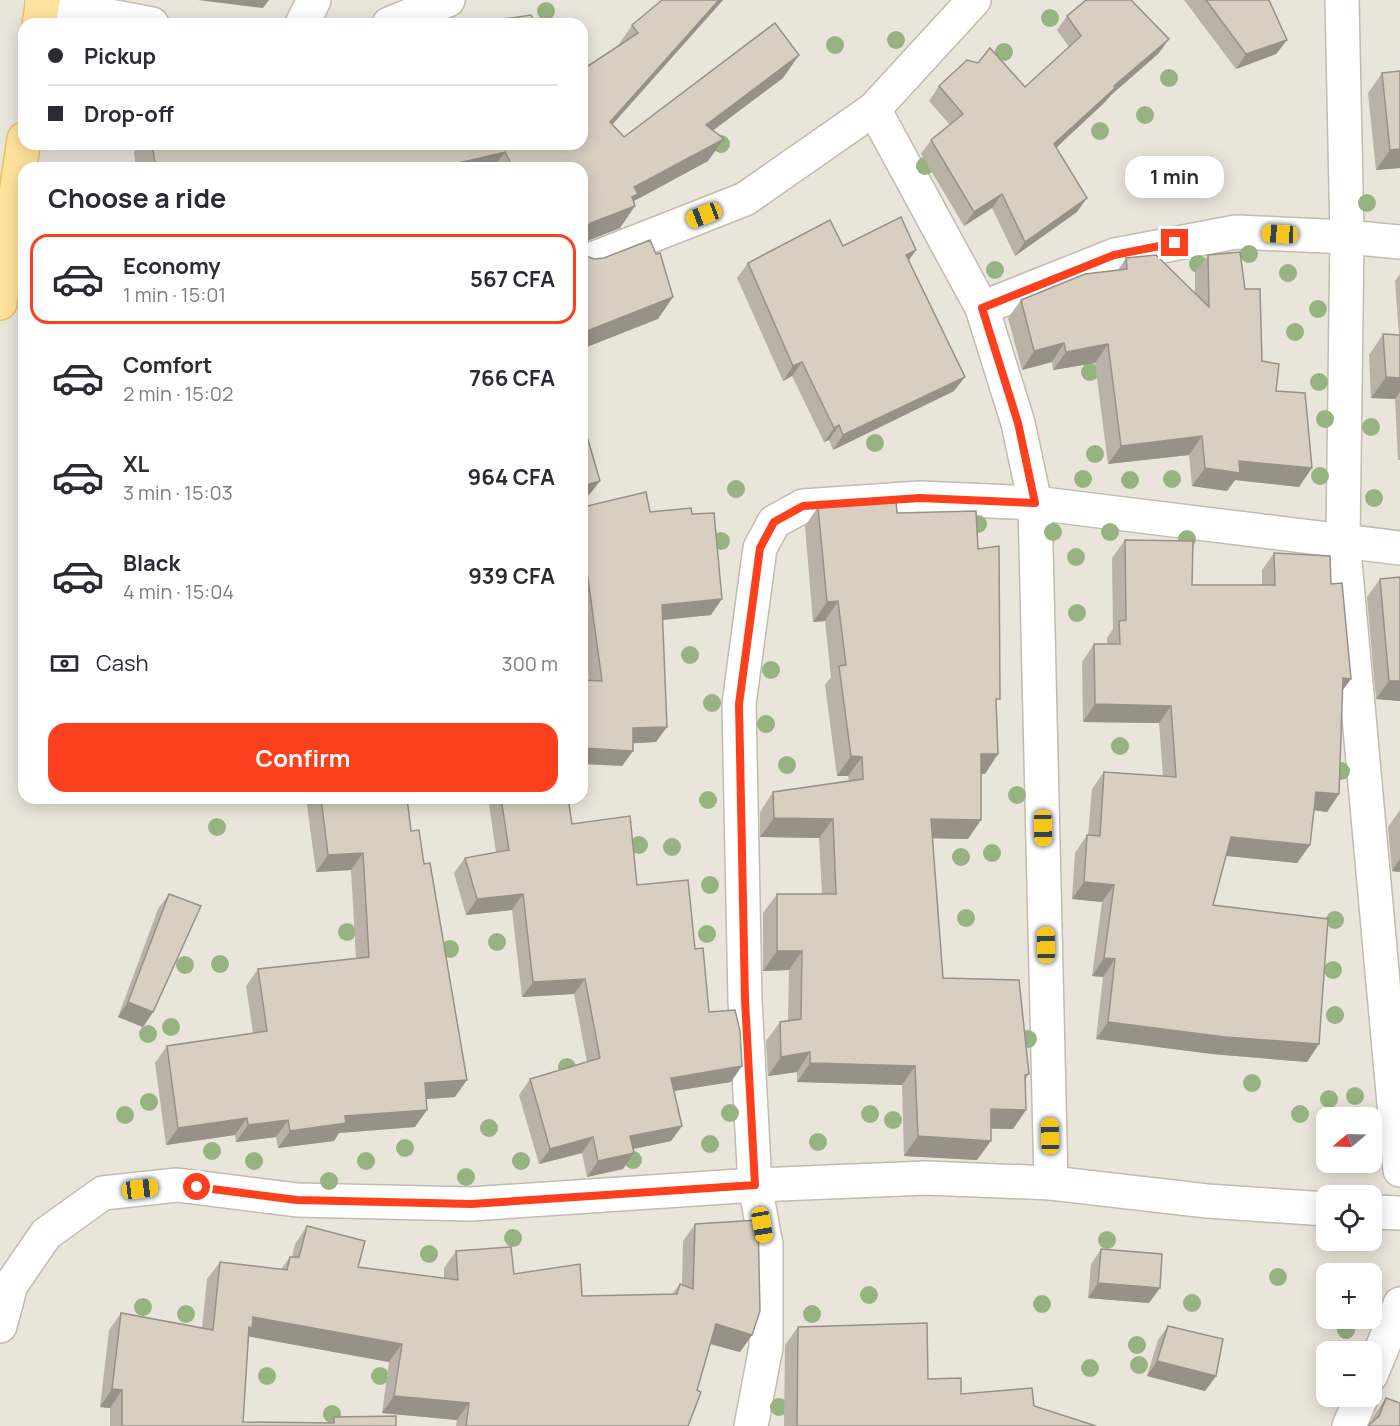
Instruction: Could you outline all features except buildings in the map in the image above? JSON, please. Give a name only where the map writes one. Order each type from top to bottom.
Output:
[{"type":"main road","points":[[0,303],[18,180]]},
{"type":"street","points":[[305,18],[314,0]]},
{"type":"street","points":[[404,18],[447,0]]},
{"type":"street","points":[[588,261],[745,199],[874,109],[974,0]]},
{"type":"street","points":[[1342,0],[1347,237],[1343,540],[1400,1170]]},
{"type":"street","points":[[41,9],[108,18]]},
{"type":"street","points":[[874,109],[982,308],[1018,423],[1035,503],[1051,1184]]},
{"type":"street","points":[[982,308],[1114,255],[1236,232],[1400,242]]},
{"type":"street","points":[[751,1426],[766,1347],[766,1245],[755,1185],[745,1000],[739,704],[760,548],[774,522],[803,506],[920,498],[1035,503],[1400,548]]},
{"type":"street","points":[[0,1326],[11,1285],[46,1234],[103,1193],[177,1185],[297,1200],[471,1204],[755,1185],[926,1178],[1051,1184],[1207,1201],[1316,1208]]},
{"type":"street","points":[[1382,1212],[1400,1213]]},
{"type":"street","points":[[1382,1348],[1400,1305]]},
{"type":"street","points":[[1350,1426],[1358,1407]]},
{"type":"shaded area","points":[[0,0],[1400,0],[1400,1426],[0,1426]]},
{"type":"route","points":[[197,1187],[297,1200],[471,1204],[755,1185],[745,1000],[739,704],[760,548],[774,522],[803,506],[920,498],[1035,503],[1018,423],[982,308],[1114,255],[1175,243]]}]
